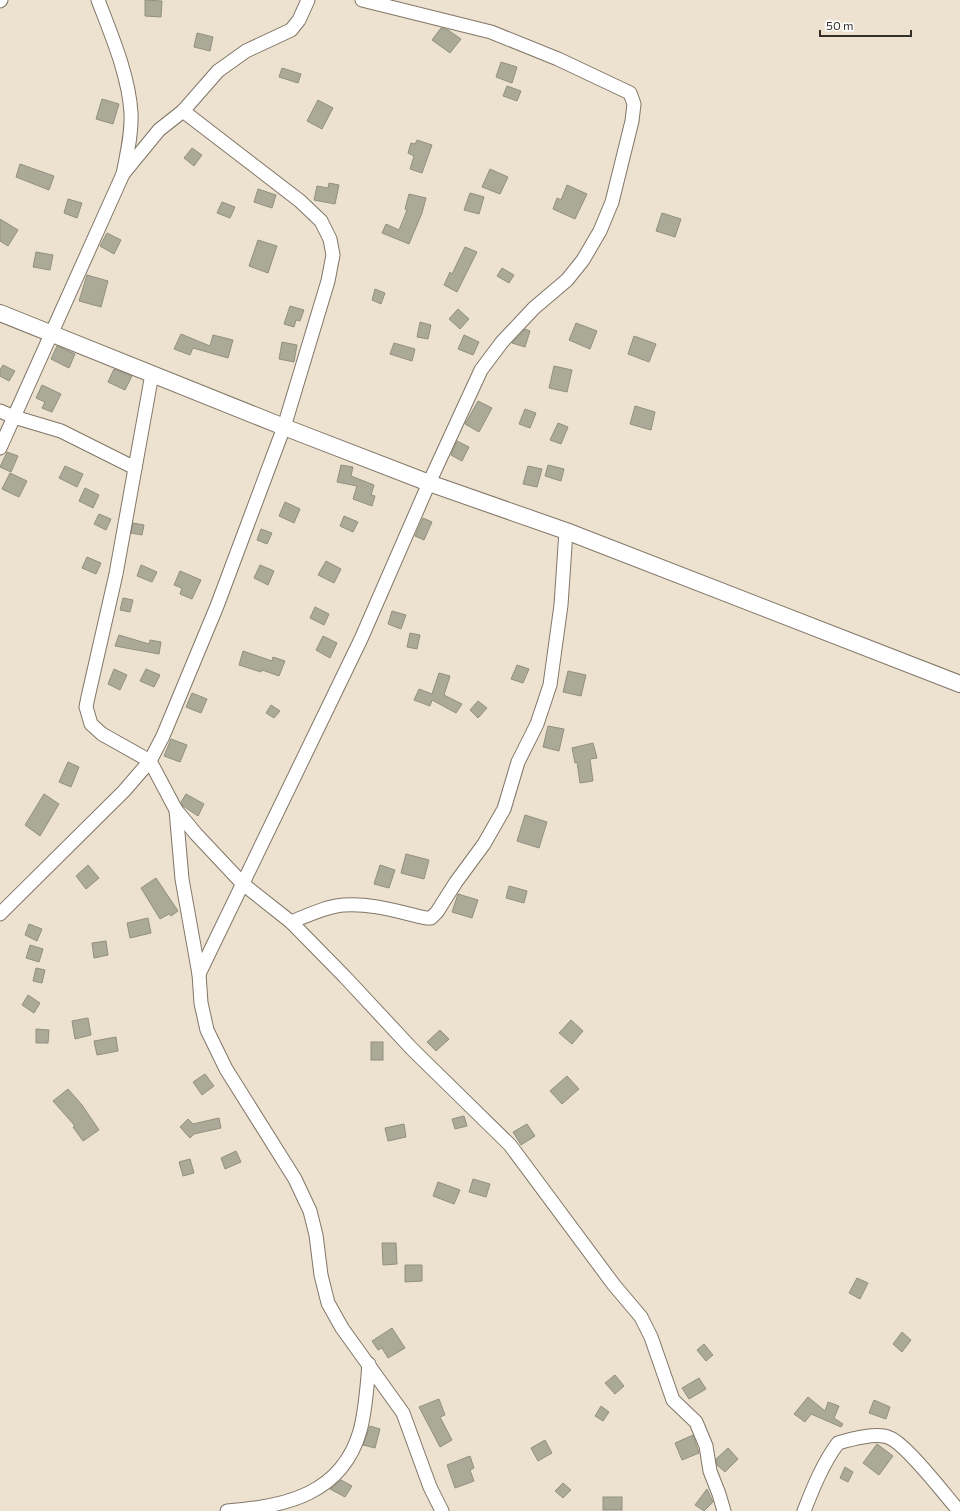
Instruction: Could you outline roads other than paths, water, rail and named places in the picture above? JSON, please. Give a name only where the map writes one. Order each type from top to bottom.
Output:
[{"type":"street","points":[[98,0],[125,80],[131,112],[130,132],[124,174]]},
{"type":"street","points":[[0,448],[124,174],[159,130],[183,110],[218,71],[246,51],[291,30],[299,20],[308,0]]},
{"type":"street","points":[[199,974],[361,639],[429,483],[481,370],[507,337],[534,308],[567,280],[583,260],[600,231],[612,202],[632,121],[634,104],[630,93],[558,60],[491,32],[362,0]]},
{"type":"street","points":[[0,914],[124,791],[150,761],[163,736],[217,606],[284,427],[328,281],[333,255],[330,239],[321,221],[300,201],[183,110]]},
{"type":"street","points":[[0,313],[284,427],[429,483],[566,532],[960,684]]},
{"type":"street","points":[[152,374],[116,574],[86,708],[91,724],[102,734],[150,761],[176,810],[243,884],[291,922],[412,1049],[510,1145],[614,1285],[641,1317],[651,1337],[673,1400],[696,1422],[706,1446],[710,1471],[724,1511]]},
{"type":"street","points":[[0,411],[14,417],[61,431],[135,468]]},
{"type":"street","points":[[291,922],[320,911],[343,905],[375,906],[426,918],[431,918],[437,912],[456,882],[484,844],[504,809],[518,762],[539,718],[550,685],[558,627],[566,532]]},
{"type":"street","points":[[176,810],[182,879],[199,974],[201,1003],[207,1030],[226,1069],[295,1179],[310,1211],[316,1235],[321,1275],[328,1303],[342,1328],[403,1412],[430,1487],[442,1511]]},
{"type":"street","points":[[227,1511],[253,1509],[284,1502],[315,1492],[334,1477],[349,1457],[360,1432],[366,1399],[369,1364]]},
{"type":"street","points":[[804,1511],[811,1493],[832,1451],[838,1443],[881,1435],[890,1438],[904,1448],[959,1511]]}]
